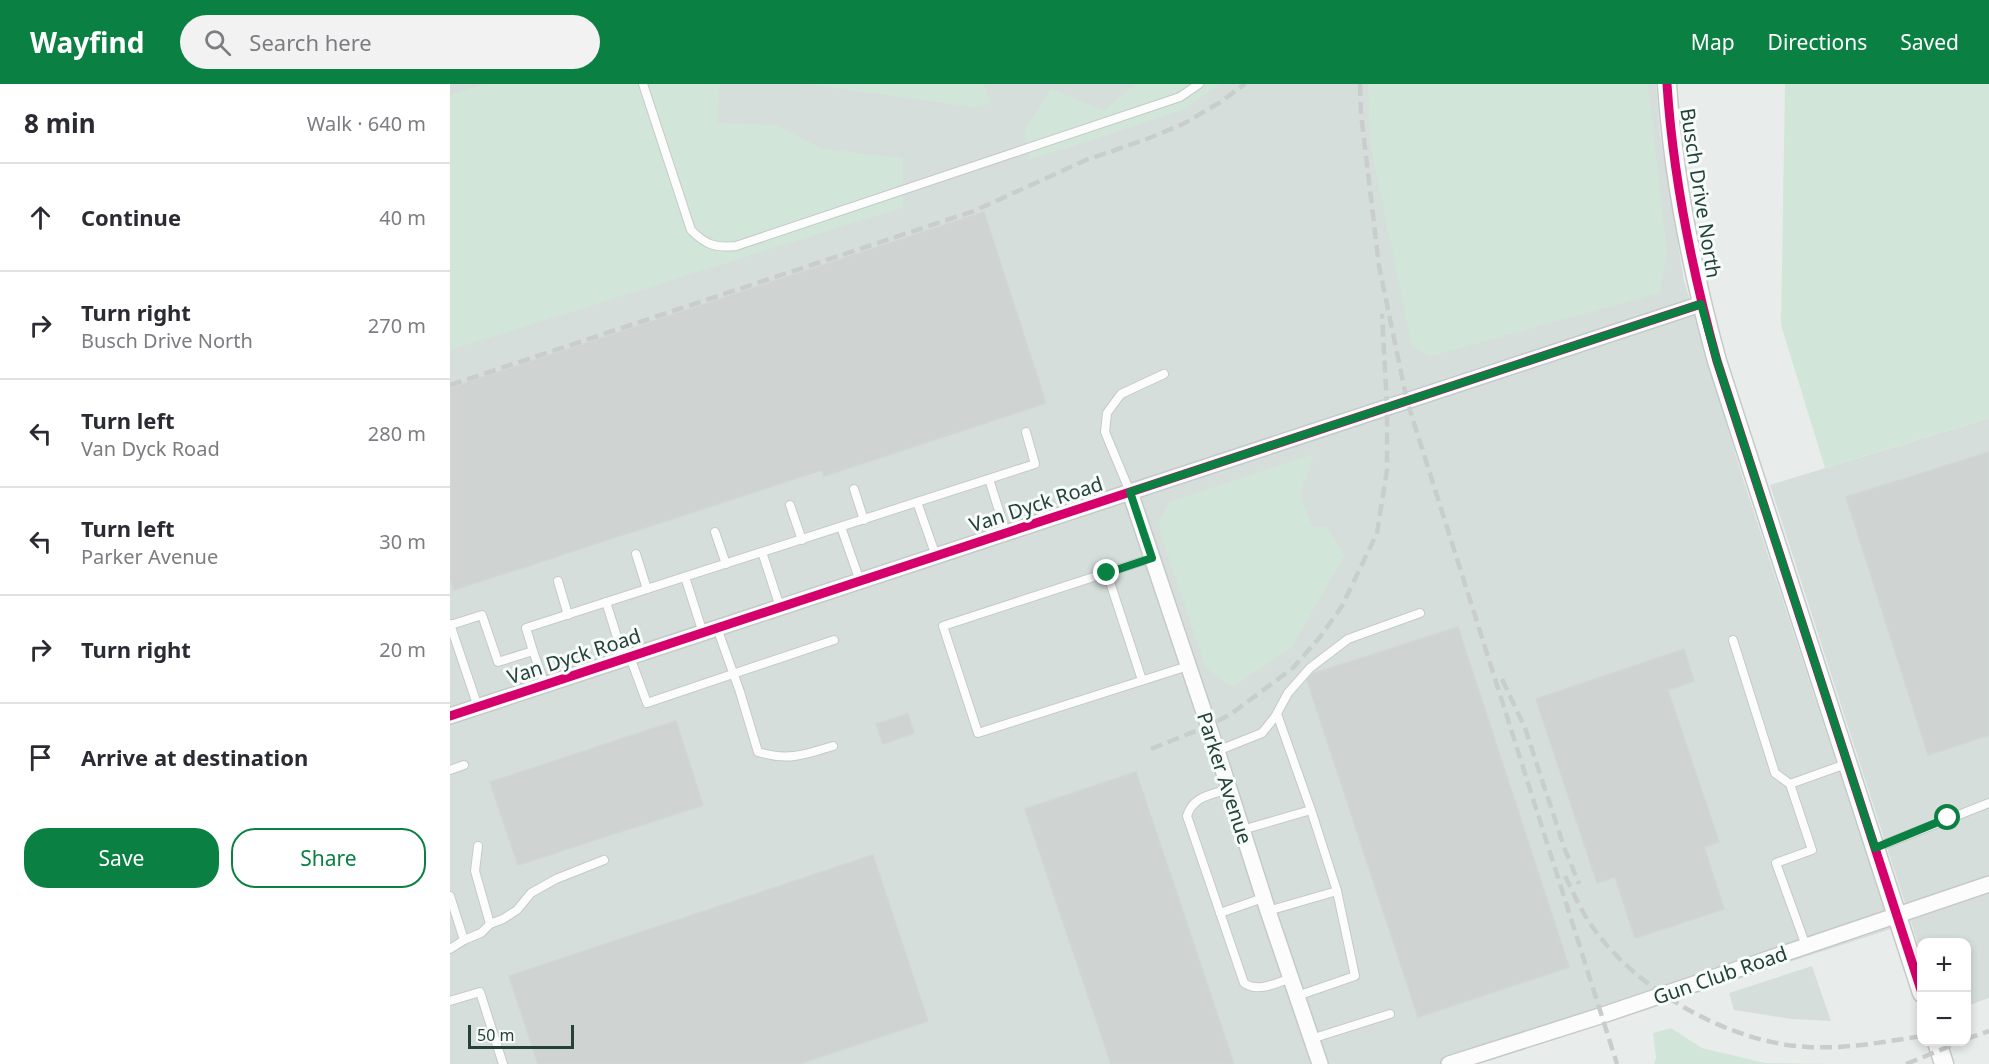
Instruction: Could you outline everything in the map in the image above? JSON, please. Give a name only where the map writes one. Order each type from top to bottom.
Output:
[{"type":"street","name":"Busch Drive North","points":[[1667,84],[1679,194],[1701,304],[1717,361],[1922,992]]},
{"type":"street","name":"Van Dyck Road","points":[[450,716],[1701,304]]},
{"type":"street","name":"Parker Avenue","points":[[1130,492],[1217,751],[1265,905],[1320,1064]]},
{"type":"street","name":"Gun Club Road","points":[[1449,1064],[1989,884]]},
{"type":"street","points":[[1939,1046],[1944,1064]]},
{"type":"lane","points":[[643,84],[691,230],[710,244],[721,247],[736,246],[1180,97],[1200,84]]},
{"type":"lane","points":[[1130,492],[1105,432],[1107,413],[1121,394],[1164,374]]},
{"type":"lane","points":[[545,685],[526,628],[1035,464],[1026,432]]},
{"type":"lane","points":[[989,479],[1006,533]]},
{"type":"lane","points":[[854,489],[864,520]]},
{"type":"lane","points":[[917,502],[936,556]]},
{"type":"lane","points":[[790,505],[802,540]]},
{"type":"lane","points":[[841,527],[860,581]]},
{"type":"lane","points":[[715,532],[726,564]]},
{"type":"lane","points":[[762,552],[780,607]]},
{"type":"lane","points":[[636,554],[647,589]]},
{"type":"lane","points":[[1152,558],[943,626],[978,733],[1188,666]]},
{"type":"lane","points":[[1107,573],[1142,680]]},
{"type":"lane","points":[[685,577],[710,631],[734,674],[758,752],[774,757],[797,757],[832,746]]},
{"type":"lane","points":[[558,581],[568,615]]},
{"type":"lane","points":[[606,602],[647,704],[834,640]]},
{"type":"lane","points":[[1217,751],[1262,733],[1277,714],[1288,693],[1310,668],[1348,639],[1420,613]]},
{"type":"lane","points":[[478,707],[451,625],[482,615],[498,662],[533,651]]},
{"type":"lane","points":[[1733,640],[1775,773],[1790,784],[1812,850],[1776,863],[1806,946]]},
{"type":"lane","points":[[1277,714],[1311,810],[1336,891],[1355,976],[1297,996]]},
{"type":"lane","points":[[1790,784],[1848,764]]},
{"type":"lane","points":[[450,770],[464,765]]},
{"type":"lane","points":[[1229,789],[1197,800],[1190,806],[1187,816],[1244,983],[1251,988],[1264,987],[1291,978]]},
{"type":"lane","points":[[1875,848],[1989,803]]},
{"type":"lane","points":[[1242,830],[1311,810]]},
{"type":"lane","points":[[478,846],[475,871],[490,924]]},
{"type":"lane","points":[[450,949],[517,910],[531,892],[556,879],[604,860]]},
{"type":"lane","points":[[1220,913],[1336,891]]},
{"type":"lane","points":[[450,896],[464,940]]},
{"type":"lane","points":[[450,1001],[480,992],[503,1064]]},
{"type":"lane","points":[[1311,1039],[1390,1014]]},
{"type":"shaded area","points":[[450,84],[1656,84],[1660,134],[1684,280],[1742,476],[1891,929],[1477,1064],[450,1064]]},
{"type":"shaded area","points":[[1989,418],[1989,998],[1971,1005],[1971,938],[1917,938],[1917,941],[1770,485]]},
{"type":"shaded area","points":[[1812,966],[1831,1021],[1791,1019],[1734,1010],[1729,993]]},
{"type":"green space","points":[[485,84],[720,84],[717,123],[775,125],[822,149],[903,158],[903,207],[450,350],[450,95]]},
{"type":"green space","points":[[804,84],[984,84],[991,104],[973,107]]},
{"type":"green space","points":[[1135,84],[1220,84],[1183,110],[1029,160],[1024,132],[1051,89],[1104,111]]},
{"type":"green space","points":[[1368,84],[1648,84],[1667,254],[1659,293],[1431,356],[1412,347],[1371,147]]},
{"type":"green space","points":[[1785,84],[1989,84],[1989,418],[1825,468],[1781,325]]},
{"type":"green space","points":[[1314,454],[1300,494],[1312,527],[1327,527],[1344,556],[1291,648],[1232,687],[1206,668],[1158,525],[1169,502]]},
{"type":"green space","points":[[1671,1028],[1702,1048],[1765,1063],[1835,1064],[1654,1064],[1656,1058],[1653,1033]]},
{"type":"building","points":[[984,212],[1046,403],[824,476],[822,470],[454,590],[450,578],[450,388]]},
{"type":"building","points":[[1989,452],[1989,735],[1928,755],[1846,497]]},
{"type":"building","points":[[1458,627],[1569,967],[1418,1017],[1307,680],[1312,674]]},
{"type":"building","points":[[1684,649],[1694,681],[1668,690],[1719,842],[1704,847],[1724,909],[1635,938],[1615,877],[1597,883],[1536,699]]},
{"type":"building","points":[[908,714],[914,733],[883,744],[876,724]]},
{"type":"building","points":[[676,721],[703,805],[518,865],[490,782]]},
{"type":"building","points":[[1136,772],[1234,1064],[1111,1064],[1025,809]]},
{"type":"building","points":[[873,855],[928,1021],[799,1064],[538,1064],[509,976]]},
{"type":"railway","points":[[450,385],[974,211],[1086,160],[1183,124],[1219,103],[1245,84]]},
{"type":"railway","points":[[1360,84],[1361,114],[1379,266],[1407,401],[1617,1064]]},
{"type":"railway","points":[[1151,749],[1231,714],[1293,668],[1320,637],[1342,606],[1377,533],[1387,470],[1387,407],[1382,314]]},
{"type":"railway","points":[[1502,679],[1525,728],[1564,847],[1579,884]]},
{"type":"railway","points":[[1565,876],[1586,917],[1604,942],[1627,966],[1682,1006],[1713,1022],[1745,1035],[1777,1043],[1808,1047],[1851,1046],[1917,1037]]},
{"type":"railway","points":[[1971,1037],[1989,1031]]},
{"type":"railway","points":[[1906,1064],[1950,1046]]},
{"type":"cycle path","points":[[1667,84],[1674,154],[1685,224],[1699,293],[1717,361],[1922,992]]},
{"type":"cycle path","points":[[450,716],[1701,304]]},
{"type":"route","points":[[1107,573],[1152,558],[1130,492],[1701,304],[1717,361],[1875,848],[1948,818]]}]
